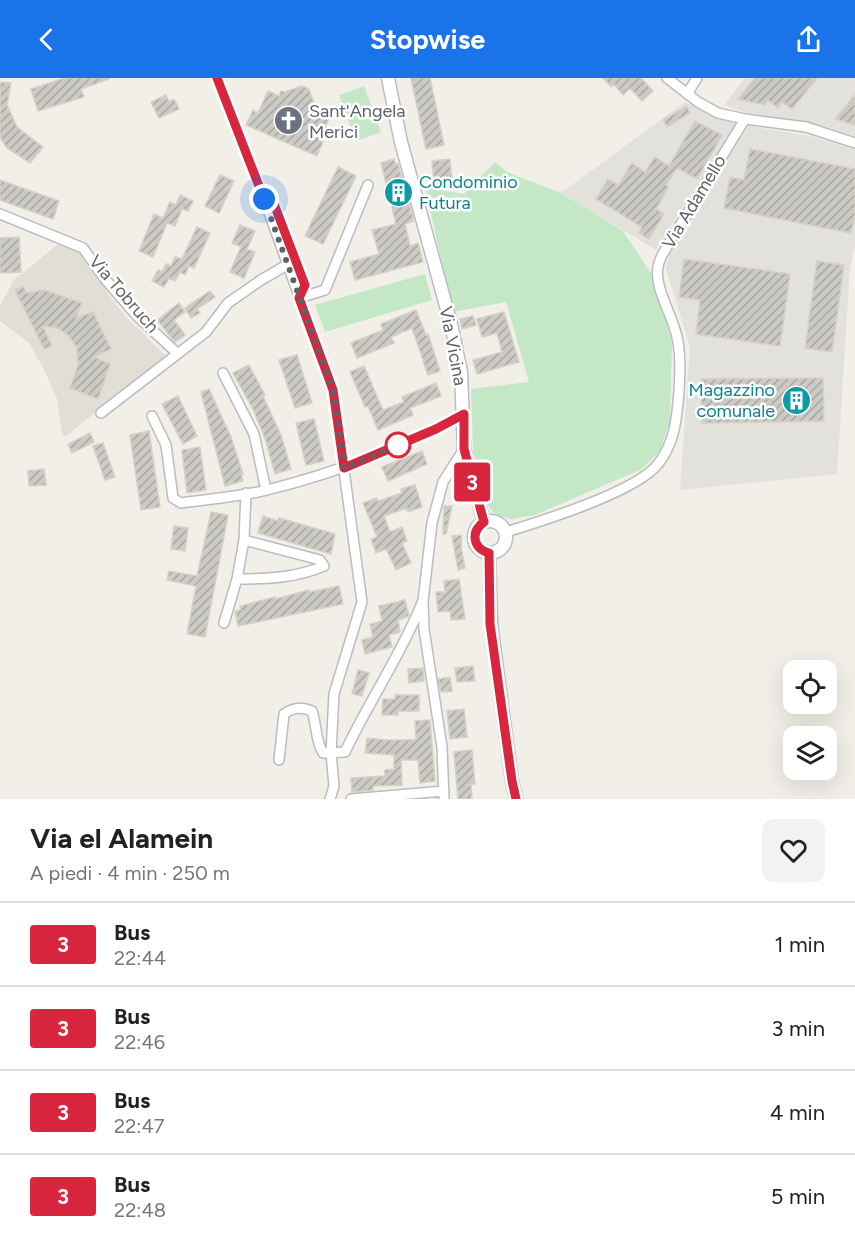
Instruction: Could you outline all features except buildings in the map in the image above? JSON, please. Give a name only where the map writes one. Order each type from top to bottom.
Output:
[{"type":"street","points":[[217,78],[333,390],[362,602],[334,694],[331,753],[334,786],[330,799]]},
{"type":"street","name":"Via Vicina","points":[[388,78],[401,142],[451,324],[461,372],[464,449],[484,522]]},
{"type":"street","points":[[667,78],[698,102],[718,112],[745,119],[806,127],[855,142]]},
{"type":"street","points":[[687,94],[698,78]]},
{"type":"street","name":"Via Adamello","points":[[506,532],[615,493],[641,479],[657,465],[669,447],[676,425],[681,358],[677,335],[661,289],[658,268],[664,250],[745,119]]},
{"type":"street","points":[[299,298],[325,290],[368,185]]},
{"type":"street","name":"Via Tobruch","points":[[0,214],[83,248],[105,279],[137,315],[177,353]]},
{"type":"street","points":[[101,413],[206,332],[228,303],[287,265]]},
{"type":"street","points":[[224,373],[254,434],[266,490]]},
{"type":"street","points":[[152,416],[166,445],[173,498],[176,502],[181,503],[266,490],[344,468],[436,429],[464,414]]},
{"type":"street","points":[[351,799],[444,795],[442,747],[424,629],[423,601],[432,523],[442,482],[464,449]]},
{"type":"street","points":[[224,623],[237,579],[244,540],[246,493]]},
{"type":"street","points":[[484,522],[499,524],[506,532],[503,547],[494,552],[489,553],[480,549],[475,540],[476,530],[484,522]]},
{"type":"street","points":[[237,579],[267,579],[310,572],[324,566],[320,560],[244,540]]},
{"type":"street","points":[[489,553],[490,624],[516,799]]},
{"type":"street","points":[[279,760],[284,714],[293,708],[312,711],[318,745],[323,753],[345,752],[410,632],[423,601]]},
{"type":"shaded area","points":[[745,78],[855,78],[855,136],[820,125],[744,112],[724,105]]},
{"type":"shaded area","points":[[685,102],[735,124],[656,250],[561,193]]},
{"type":"shaded area","points":[[749,126],[809,136],[855,150],[855,245],[850,267],[837,474],[680,490],[690,347],[666,269],[671,249]]},
{"type":"shaded area","points":[[58,244],[83,254],[103,280],[106,291],[126,317],[166,356],[66,436],[62,435],[57,399],[44,369],[29,343],[0,321],[0,306],[13,281]]},
{"type":"green space","points":[[364,86],[381,132],[356,141],[339,95]]},
{"type":"green space","points":[[495,162],[507,172],[561,193],[623,231],[652,275],[672,341],[670,421],[660,451],[642,469],[535,515],[511,519],[495,515],[487,504],[473,451],[471,389],[529,382],[506,302],[453,312],[425,187],[464,194]]},
{"type":"green space","points":[[425,274],[432,300],[325,332],[315,305]]},
{"type":"bus line","name":"3","points":[[217,78],[264,199],[274,204],[305,285],[299,298],[333,390],[344,468],[436,429],[464,414],[464,449],[484,522],[476,530],[475,540],[480,549],[489,553],[490,624],[516,799]]},
{"type":"place","name":"Sant'Angela Merici","points":[[288,121]]},
{"type":"place","name":"Condominio Futura","points":[[398,192]]},
{"type":"place","name":"Magazzino comunale","points":[[796,400]]},
{"type":"route","points":[[264,199],[333,390],[344,468],[398,445]]}]
